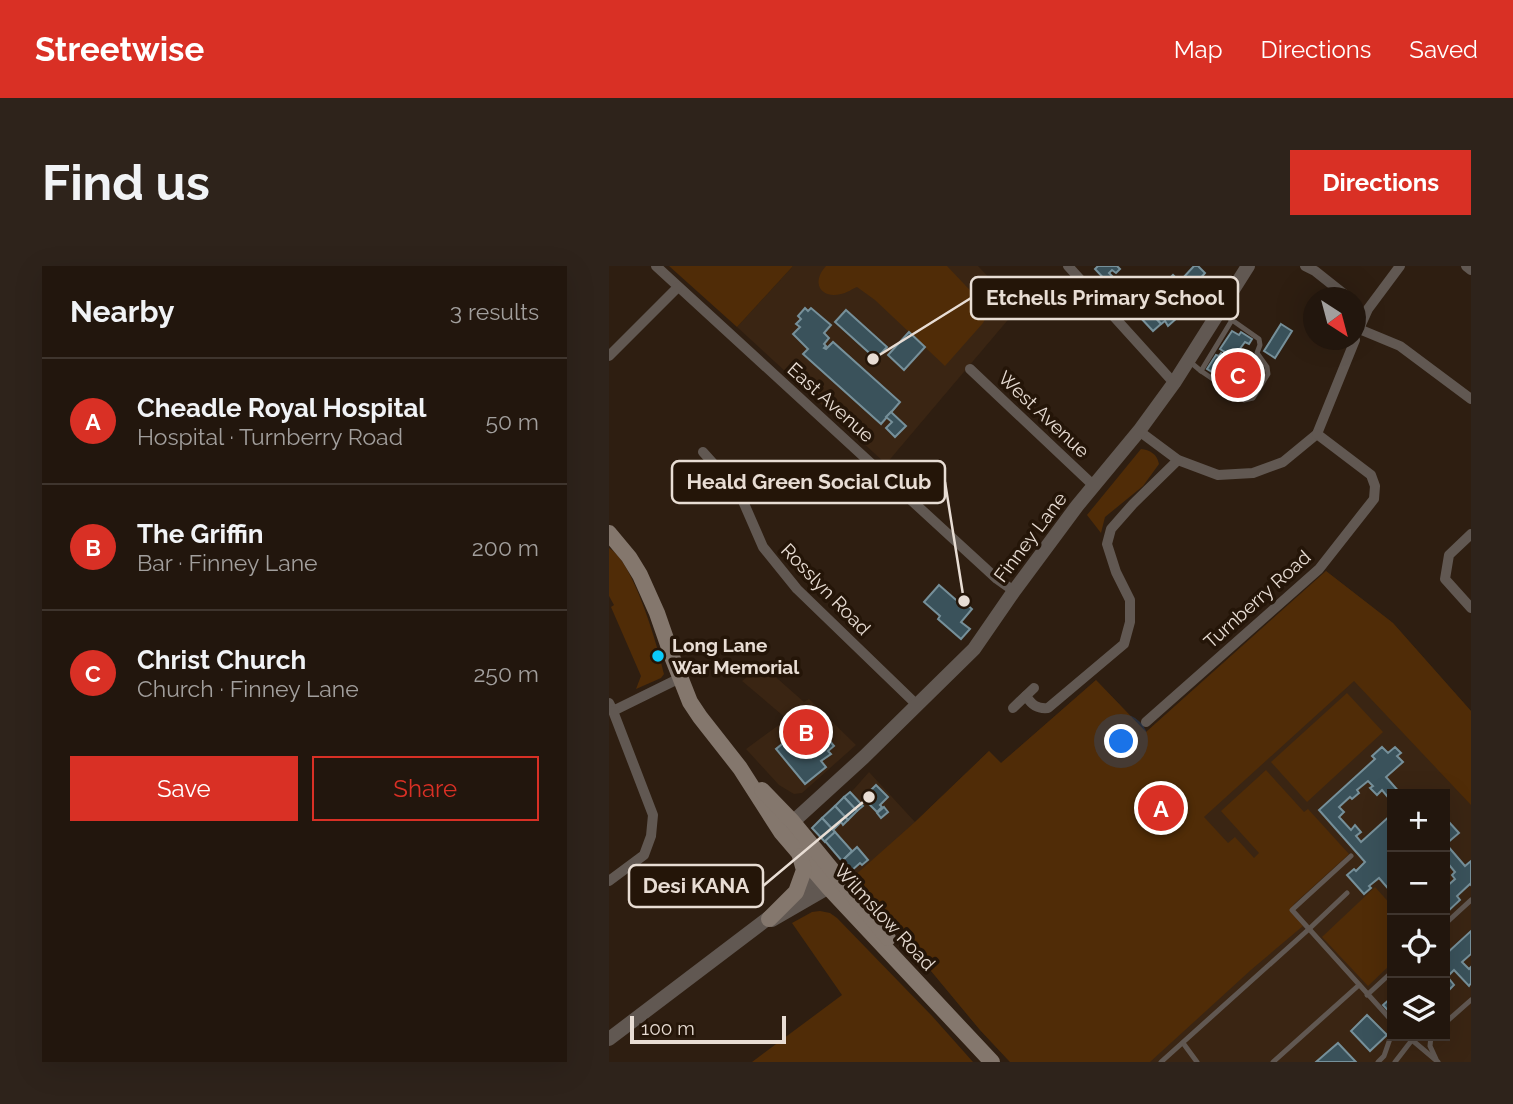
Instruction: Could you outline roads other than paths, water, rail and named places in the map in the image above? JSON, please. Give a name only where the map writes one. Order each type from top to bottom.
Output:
[{"type":"main road","name":"Wilmslow Road","points":[[609,533],[640,575],[680,678],[700,717],[830,878],[992,1062]]},
{"type":"main road","name":"Wilmslow Road","points":[[787,827],[800,856],[830,878]]},
{"type":"main road","points":[[769,919],[796,892],[804,870],[800,856]]},
{"type":"street","name":"East Avenue","points":[[656,266],[997,579],[1014,591]]},
{"type":"street","points":[[1068,266],[1174,383]]},
{"type":"street","name":"Finney Lane","points":[[787,827],[864,757],[974,649],[1093,485],[1174,383],[1248,266]]},
{"type":"street","points":[[1366,314],[1400,266]]},
{"type":"street","points":[[1466,266],[1471,270]]},
{"type":"street","points":[[1312,268],[1335,287]]},
{"type":"street","points":[[609,356],[678,287]]},
{"type":"street","points":[[1366,338],[1399,346],[1471,399]]},
{"type":"street","points":[[1139,430],[1178,460],[1218,475],[1253,473],[1283,461],[1317,434],[1351,350]]},
{"type":"street","name":"West Avenue","points":[[970,369],[1093,485]]},
{"type":"street","name":"Turnberry Road","points":[[1146,722],[1319,569],[1374,499],[1375,486],[1371,475],[1317,434]]},
{"type":"street","name":"Rosslyn Road","points":[[703,452],[739,492],[763,547],[779,568],[797,589],[917,705]]},
{"type":"street","points":[[1013,708],[1030,692],[1032,704],[1048,708],[1125,644],[1131,600],[1116,572],[1107,544],[1111,529],[1178,460]]},
{"type":"street","points":[[1471,534],[1449,555],[1445,579],[1471,608]]},
{"type":"street","points":[[609,881],[644,855],[651,836],[653,815],[611,707],[680,678]]},
{"type":"street","points":[[609,1039],[755,929],[830,878]]},
{"type":"street","points":[[755,929],[830,878]]},
{"type":"lane","points":[[1188,360],[1244,400],[1253,398],[1268,374],[1267,367],[1257,353],[1259,339],[1219,311]]},
{"type":"lane","points":[[1201,371],[1232,320]]},
{"type":"lane","points":[[1351,856],[1292,910],[1387,1016]]},
{"type":"lane","points":[[1161,1062],[1347,893]]},
{"type":"lane","points":[[1450,919],[1471,900]]},
{"type":"lane","points":[[1367,995],[1387,977]]},
{"type":"lane","points":[[1273,1062],[1359,985]]},
{"type":"lane","points":[[1450,1019],[1471,1000]]},
{"type":"lane","points":[[1378,1062],[1384,1056],[1389,1041]]},
{"type":"lane","points":[[1395,1062],[1408,1041]]},
{"type":"lane","points":[[1414,1041],[1437,1061]]},
{"type":"lane","points":[[1430,1041],[1437,1061]]},
{"type":"lane","points":[[1183,1043],[1197,1062]]},
{"type":"place","name":"Etchells Primary School","points":[[873,359]]},
{"type":"place","name":"Christ Church","points":[[1238,375]]},
{"type":"place","name":"Heald Green Social Club","points":[[964,601]]},
{"type":"place","name":"Long Lane War Memorial","points":[[658,656]]},
{"type":"place","name":"The Griffin","points":[[806,732]]},
{"type":"place","name":"Desi KANA","points":[[869,797]]},
{"type":"place","name":"Cheadle Royal Hospital","points":[[1161,808]]}]
